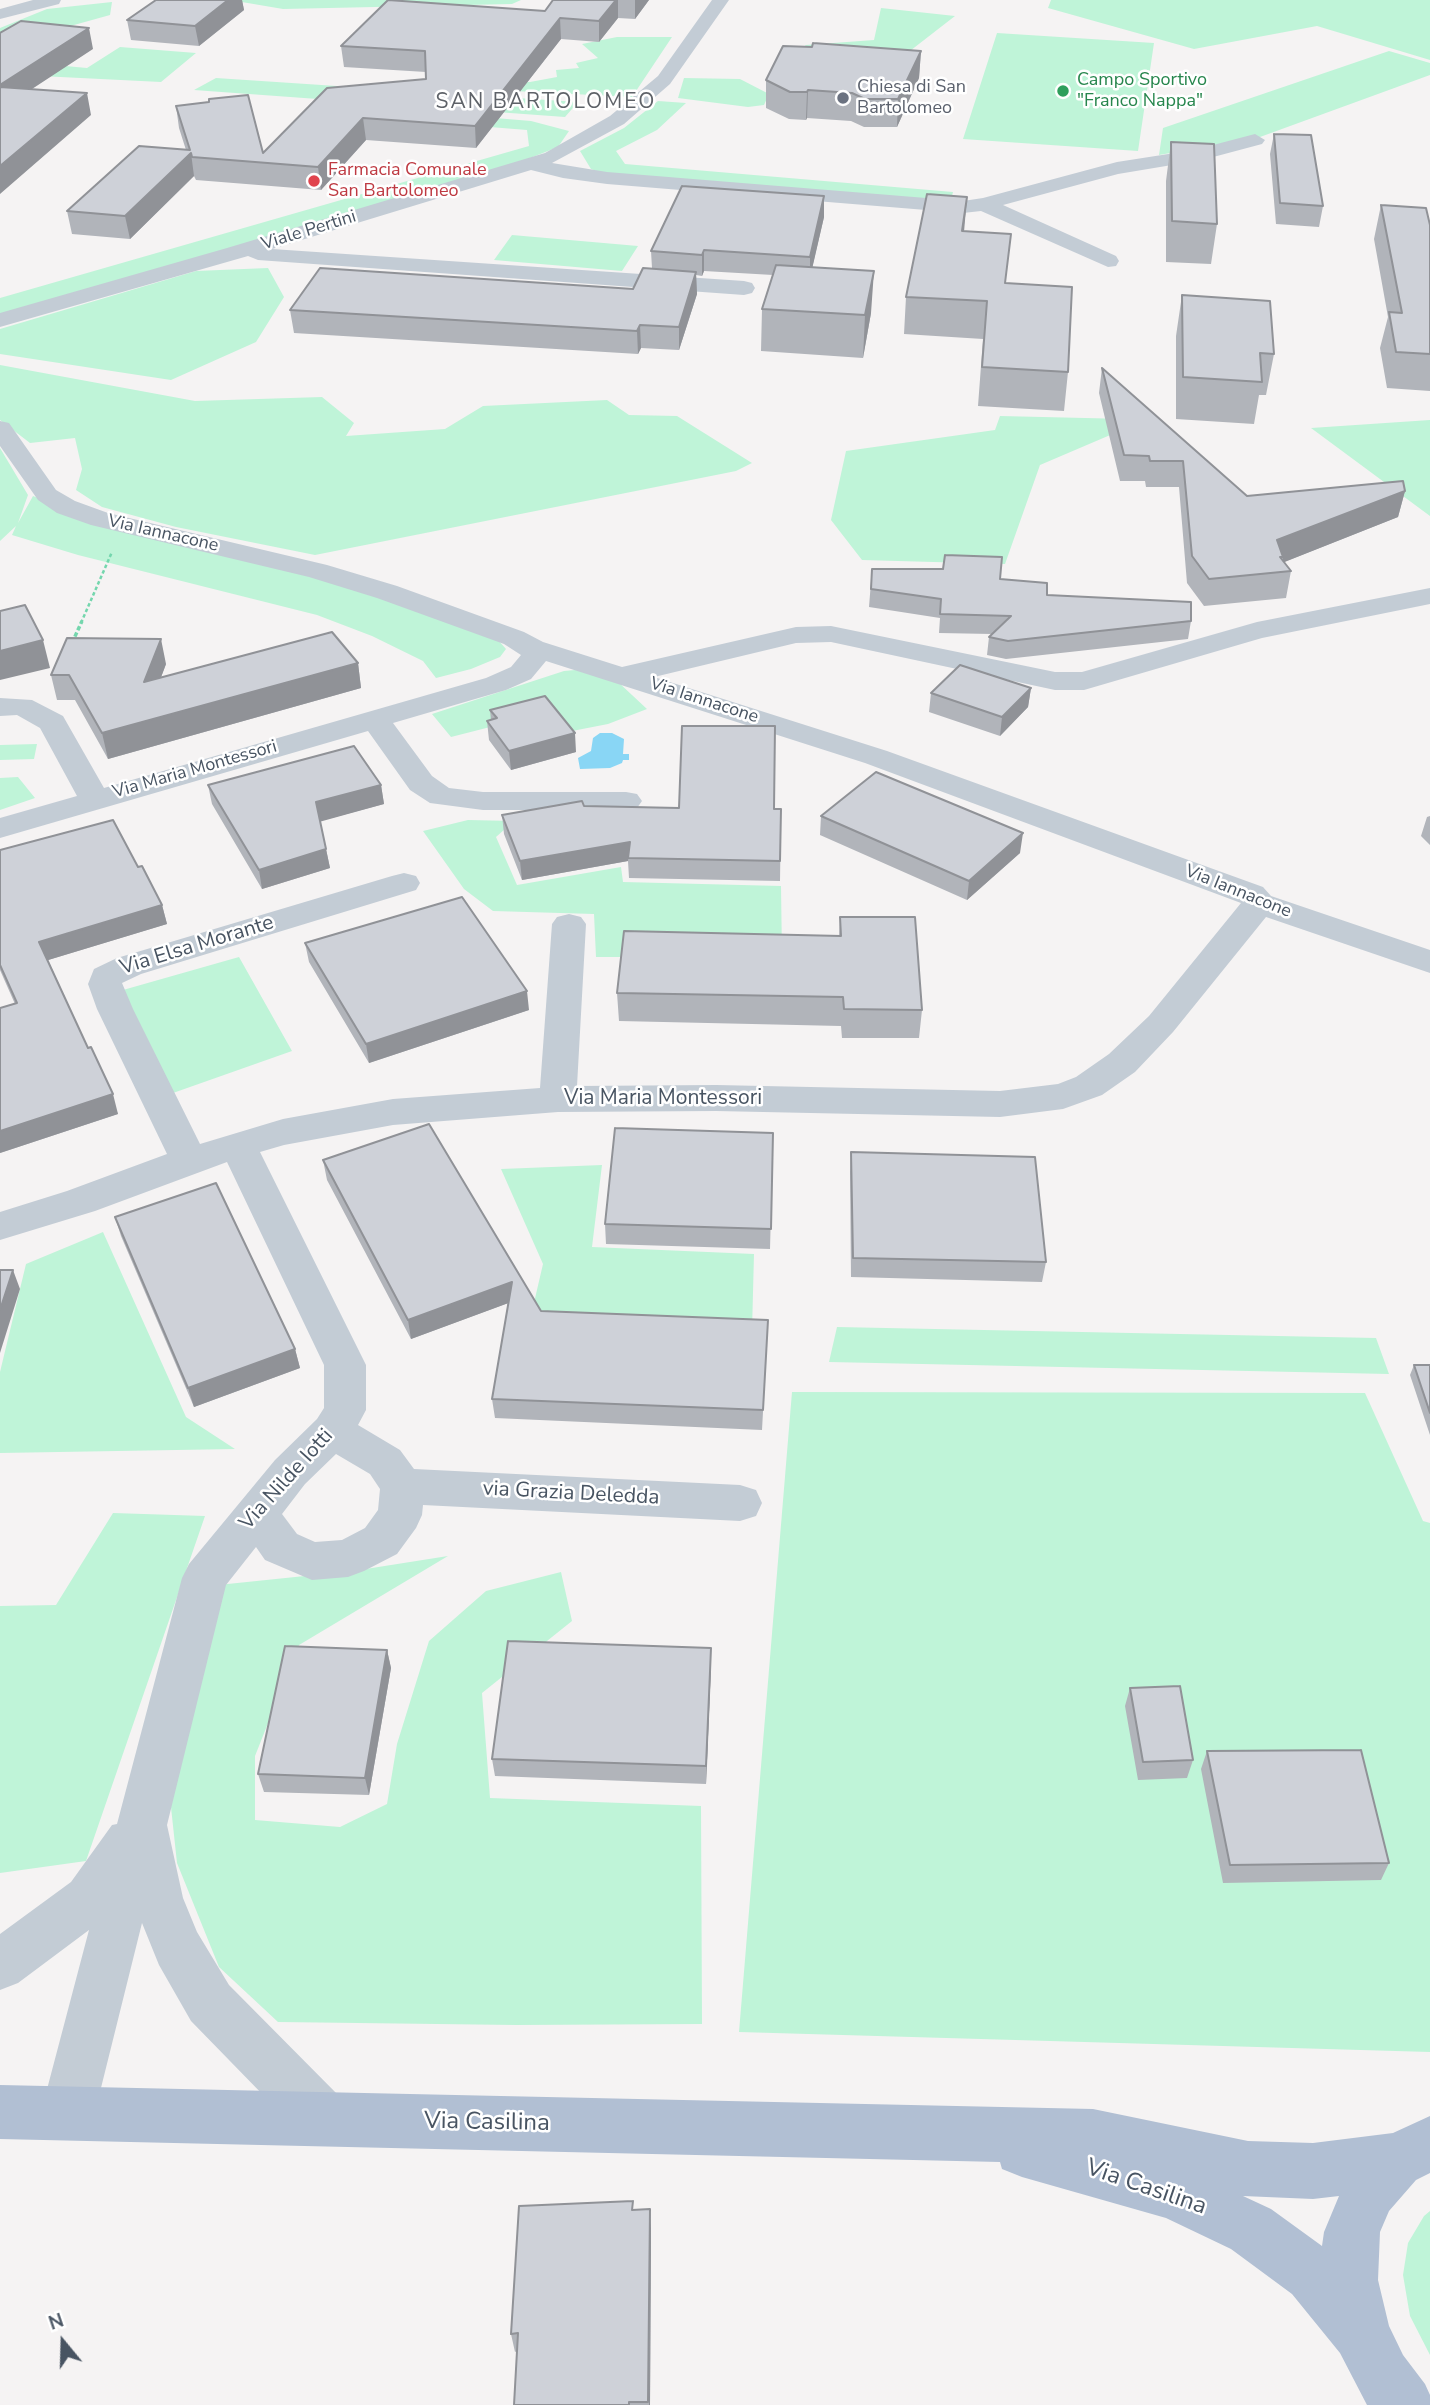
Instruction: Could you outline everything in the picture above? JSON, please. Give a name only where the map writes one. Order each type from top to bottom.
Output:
[{"type":"main road","name":"Via Casilina","points":[[0,2112],[1093,2137],[1248,2169],[1313,2171],[1413,2152]]},
{"type":"main road","name":"Via Casilina","points":[[973,2134],[1172,2192],[1251,2229],[1312,2274],[1361,2332]]},
{"type":"main road","points":[[1405,2405],[1382,2376],[1361,2332],[1349,2280],[1352,2232],[1369,2191],[1413,2152]]},
{"type":"street","points":[[0,14],[53,0]]},
{"type":"street","name":"Viale Pertini","points":[[0,320],[532,164],[585,139],[617,120],[643,99],[664,80],[722,0]]},
{"type":"street","points":[[532,164],[563,172],[632,181],[963,206],[985,204],[1117,168],[1195,156],[1255,140]]},
{"type":"street","points":[[985,204],[1108,261]]},
{"type":"street","points":[[235,253],[744,288]]},
{"type":"street","name":"Via Iannacone","points":[[0,428],[47,495],[66,507],[124,525],[328,575],[469,621],[533,648],[625,675],[876,757],[1251,894],[1259,903],[1430,962]]},
{"type":"street","points":[[625,675],[796,635],[831,634],[1055,681],[1084,681],[1257,630],[1430,596]]},
{"type":"street","name":"Via Maria Montessori","points":[[0,828],[94,798],[484,688],[521,673],[533,662],[533,648]]},
{"type":"street","points":[[0,707],[22,706],[52,722],[94,798]]},
{"type":"street","points":[[375,720],[421,783],[441,796],[483,802],[626,802]]},
{"type":"street","name":"Via Elsa Morante","points":[[190,1160],[115,1009],[105,984],[106,976],[129,966],[404,883]]},
{"type":"street","name":"Via Maria Montessori","points":[[0,1226],[70,1205],[190,1160],[239,1145],[310,1125],[393,1112],[558,1100],[716,1098],[1000,1104],[1063,1096],[1089,1086],[1122,1063],[1161,1024],[1259,903]]},
{"type":"street","points":[[558,1100],[569,924]]},
{"type":"street","name":"Via Nilde Iotti","points":[[68,2112],[205,1578],[290,1472],[332,1431],[345,1410],[345,1365],[239,1145]]},
{"type":"street","points":[[256,1514],[281,1547],[312,1561],[348,1558],[381,1542],[400,1515],[402,1486],[385,1462],[332,1431]]},
{"type":"street","name":"via Grazia Deledda","points":[[402,1486],[740,1503]]},
{"type":"street","points":[[0,1965],[89,1899],[143,1823]]},
{"type":"street","points":[[143,1823],[158,1898],[177,1947],[211,2003],[324,2119]]},
{"type":"path","points":[[72,644],[124,525]]},
{"type":"green space","points":[[230,0],[521,0],[512,4],[283,9]]},
{"type":"green space","points":[[1051,0],[1430,0],[1430,60],[1317,26],[1194,49],[1048,8]]},
{"type":"green space","points":[[112,2],[110,15],[38,35],[0,54],[0,28],[47,9]]},
{"type":"green space","points":[[881,8],[955,16],[897,61],[788,57],[806,45],[874,40]]},
{"type":"green space","name":"Campo Sportivo \"Franco Nappa\"","points":[[997,33],[1154,43],[1138,151],[963,139]]},
{"type":"green space","points":[[617,37],[672,37],[632,97],[514,91],[497,81],[530,82],[557,77],[556,70],[579,68],[576,63],[598,58],[582,44]]},
{"type":"green space","points":[[120,47],[196,53],[161,82],[0,74],[0,60],[87,68]]},
{"type":"green space","points":[[1389,51],[1430,63],[1430,75],[1260,137],[1159,155],[1163,128]]},
{"type":"green space","points":[[216,78],[578,102],[565,117],[194,90]]},
{"type":"green space","points":[[684,78],[740,79],[769,94],[764,105],[748,107],[678,98]]},
{"type":"green space","points":[[658,101],[686,103],[657,130],[616,151],[625,164],[953,192],[950,203],[604,174],[591,169],[580,151],[624,128]]},
{"type":"green space","points":[[399,110],[531,121],[569,131],[558,147],[510,166],[0,316],[0,298],[529,146],[527,130],[390,119]]},
{"type":"green space","points":[[512,235],[638,246],[622,271],[494,260]]},
{"type":"green space","points":[[268,268],[284,297],[256,342],[171,380],[0,354],[0,329],[196,271]]},
{"type":"green space","points":[[0,365],[195,401],[322,397],[354,423],[346,436],[445,429],[483,406],[607,400],[629,415],[677,416],[752,463],[736,471],[315,555],[176,527],[102,507],[76,490],[82,469],[75,438],[30,443],[0,420]]},
{"type":"green space","points":[[1000,416],[1128,419],[1129,427],[1040,465],[1005,564],[862,560],[831,520],[846,451],[995,430]]},
{"type":"green space","points":[[1430,420],[1430,516],[1311,428]]},
{"type":"green space","points":[[0,448],[28,495],[18,523],[33,496],[81,515],[298,567],[498,640],[506,649],[500,657],[471,669],[436,678],[423,661],[372,636],[317,615],[78,555],[12,535],[16,526],[0,541]]},
{"type":"green space","points":[[586,669],[617,681],[647,709],[608,724],[567,732],[549,712],[451,737],[432,714],[564,671]]},
{"type":"green space","points":[[37,744],[34,759],[0,760],[0,745]]},
{"type":"green space","points":[[18,777],[35,798],[0,810],[0,778]]},
{"type":"green space","points":[[468,820],[514,821],[496,837],[517,885],[621,867],[623,882],[781,886],[782,957],[596,957],[594,914],[493,911],[464,889],[423,831]]},
{"type":"green space","points":[[239,957],[292,1051],[173,1093],[123,990]]},
{"type":"green space","points":[[602,1165],[592,1247],[754,1254],[752,1331],[530,1320],[543,1264],[501,1169]]},
{"type":"green space","points":[[103,1232],[186,1417],[235,1449],[0,1453],[0,1372],[26,1264]]},
{"type":"green space","points":[[837,1327],[1376,1338],[1389,1374],[829,1362]]},
{"type":"green space","points":[[792,1392],[1365,1393],[1423,1521],[1430,1523],[1430,2052],[739,2032]]},
{"type":"green space","points":[[113,1513],[205,1516],[86,1861],[0,1873],[0,1606],[56,1605]]},
{"type":"green space","points":[[448,1556],[299,1645],[255,1756],[255,1820],[340,1827],[387,1804],[397,1744],[429,1641],[486,1591],[561,1572],[572,1621],[482,1693],[490,1798],[701,1806],[702,2024],[278,2022],[219,1967],[177,1863],[167,1770],[218,1585],[353,1571]]},
{"type":"green space","points":[[1430,2211],[1430,2355],[1410,2316],[1403,2275],[1408,2243],[1424,2216]]},
{"type":"water","points":[[600,733],[612,733],[624,739],[623,754],[629,754],[629,760],[623,760],[610,768],[580,769],[578,758],[591,751],[593,738]]},
{"type":"building","points":[[156,0],[228,0],[195,26],[127,20]]},
{"type":"building","points":[[388,0],[545,11],[553,0],[616,0],[599,21],[560,18],[475,126],[363,118],[318,167],[192,157],[191,153],[125,216],[67,211],[139,146],[190,150],[176,106],[248,95],[263,153],[327,88],[426,79],[425,51],[341,46]]},
{"type":"building","points":[[21,21],[89,28],[0,85],[0,33]]},
{"type":"building","points":[[813,43],[921,51],[898,99],[865,99],[852,93],[808,90],[790,92],[766,80],[783,46],[812,47]]},
{"type":"building","points":[[0,87],[87,93],[0,166]]},
{"type":"building","points":[[1274,134],[1311,135],[1323,206],[1280,203]]},
{"type":"building","points":[[1171,142],[1214,144],[1217,224],[1172,221]]},
{"type":"building","points":[[682,186],[824,196],[810,257],[704,250],[702,255],[651,251]]},
{"type":"building","points":[[927,194],[967,197],[962,231],[1011,234],[1005,283],[1072,287],[1068,372],[982,367],[987,301],[906,297]]},
{"type":"building","points":[[1381,205],[1426,208],[1430,225],[1430,354],[1396,352],[1389,312],[1402,313]]},
{"type":"building","points":[[776,265],[874,271],[865,315],[762,309]]},
{"type":"building","points":[[320,268],[633,289],[643,268],[696,272],[679,327],[640,325],[637,331],[290,310]]},
{"type":"building","points":[[1182,295],[1270,301],[1274,354],[1260,353],[1262,382],[1183,377]]},
{"type":"building","points":[[1102,368],[1247,496],[1403,481],[1405,491],[1277,540],[1283,557],[1280,557],[1291,571],[1209,579],[1192,556],[1183,461],[1150,461],[1149,456],[1124,455]]},
{"type":"building","points":[[945,555],[1002,557],[1000,579],[1047,583],[1047,595],[1191,602],[1191,621],[1008,641],[989,637],[1011,616],[940,614],[941,599],[871,589],[872,569],[943,569]]},
{"type":"building","points":[[25,605],[43,640],[0,651],[0,611]]},
{"type":"building","points":[[332,632],[358,663],[102,733],[69,675],[51,675],[67,638],[161,639],[144,682]]},
{"type":"building","points":[[960,665],[1031,688],[1002,717],[931,693]]},
{"type":"building","points":[[545,696],[575,733],[509,751],[487,721],[497,718],[490,710]]},
{"type":"building","points":[[682,726],[775,726],[774,809],[781,809],[780,861],[628,858],[630,842],[520,861],[502,815],[582,801],[584,806],[679,808]]},
{"type":"building","points":[[354,746],[381,785],[316,802],[326,849],[259,870],[208,785]]},
{"type":"building","points":[[876,772],[1023,833],[969,881],[821,816]]},
{"type":"building","points":[[113,820],[138,867],[142,866],[162,905],[39,942],[88,1048],[91,1047],[113,1094],[0,1131],[0,1008],[17,1003],[0,965],[0,850]]},
{"type":"building","points":[[462,897],[527,991],[366,1044],[305,943]]},
{"type":"building","points":[[840,917],[915,917],[922,1010],[844,1009],[843,997],[617,993],[624,931],[841,936]]},
{"type":"building","points":[[429,1124],[541,1311],[768,1320],[763,1410],[492,1399],[512,1282],[408,1320],[323,1160]]},
{"type":"building","points":[[615,1128],[773,1133],[771,1229],[605,1224]]},
{"type":"building","points":[[851,1152],[1035,1157],[1046,1262],[853,1258]]},
{"type":"building","points":[[216,1183],[295,1349],[188,1388],[115,1217]]},
{"type":"building","points":[[0,1270],[13,1270],[0,1310]]},
{"type":"building","points":[[1414,1365],[1430,1365],[1430,1413]]},
{"type":"building","points":[[508,1641],[711,1648],[706,1766],[492,1759]]},
{"type":"building","points":[[285,1646],[387,1650],[365,1778],[258,1774]]},
{"type":"building","points":[[1180,1686],[1193,1760],[1143,1762],[1130,1688]]},
{"type":"building","points":[[1361,1750],[1389,1863],[1230,1865],[1207,1751]]},
{"type":"building","points":[[633,2201],[632,2210],[650,2209],[648,2402],[629,2402],[629,2405],[514,2405],[518,2333],[511,2334],[519,2206]]},
{"type":"place","name":"Campo Sportivo \"Franco Nappa\"","points":[[1063,91]]},
{"type":"place","name":"Chiesa di San Bartolomeo","points":[[843,98]]},
{"type":"place","name":"Farmacia Comunale San Bartolomeo","points":[[314,181]]},
{"type":"district","name":"SAN BARTOLOMEO","points":[[546,103]]}]
